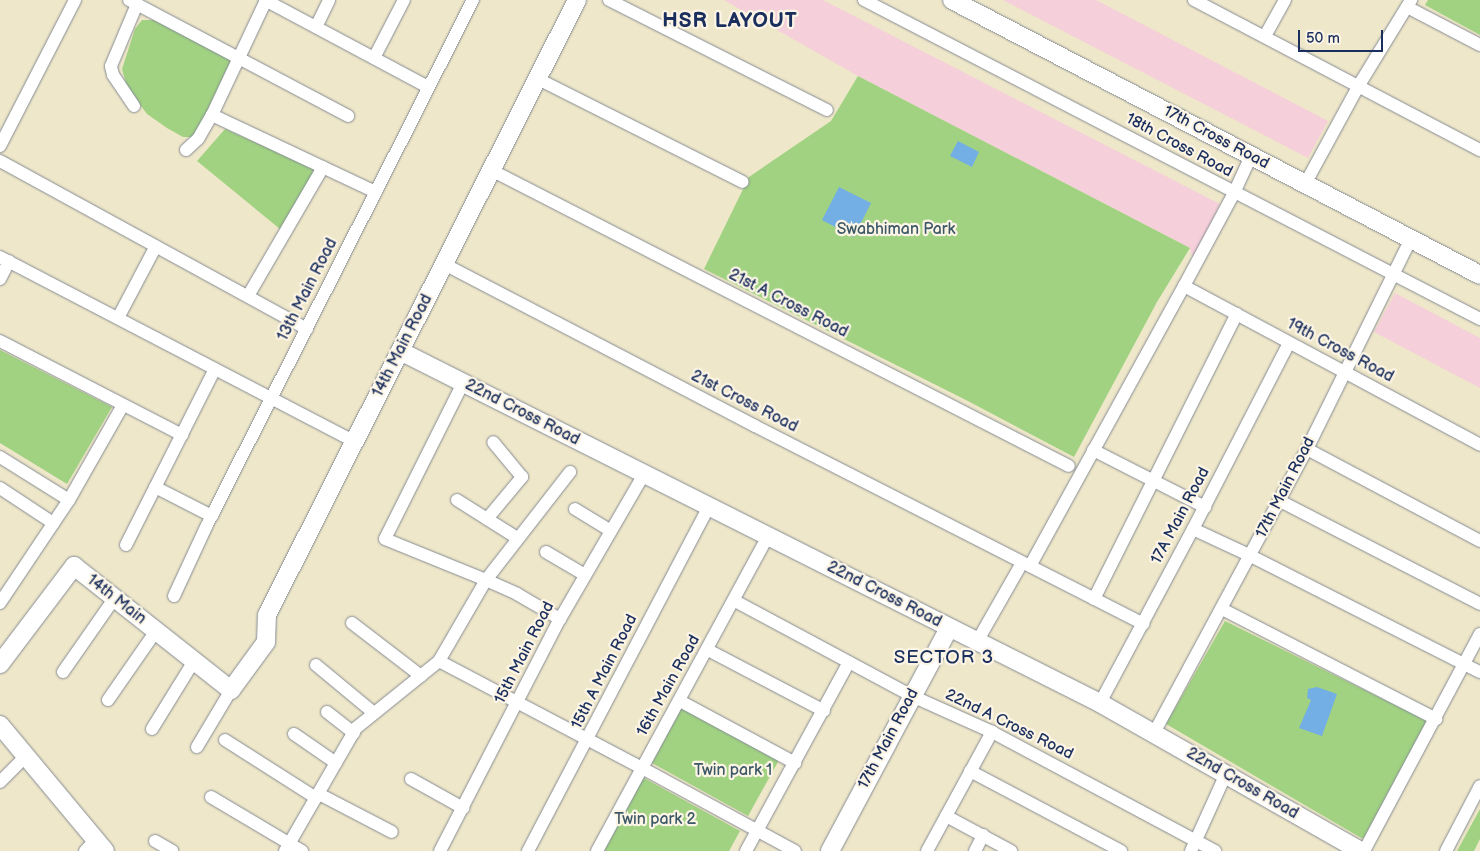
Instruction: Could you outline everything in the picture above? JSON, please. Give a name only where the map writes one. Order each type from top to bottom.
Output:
[{"type":"street","points":[[0,146],[75,0]]},
{"type":"street","points":[[186,150],[198,140],[212,116],[265,0],[428,87]]},
{"type":"street","points":[[316,27],[329,0]]},
{"type":"street","points":[[374,58],[404,0]]},
{"type":"street","name":"13th Main Road","points":[[174,596],[212,516],[473,0]]},
{"type":"street","name":"14th Main Road","points":[[231,690],[266,642],[267,615],[577,0]]},
{"type":"street","points":[[609,0],[827,110]]},
{"type":"street","name":"18th Cross Road","points":[[864,0],[1480,319]]},
{"type":"street","name":"17th Cross Road","points":[[952,0],[1245,168],[1411,239],[1480,274]]},
{"type":"street","name":"17th Cross Road","points":[[975,0],[1310,175],[1480,261]]},
{"type":"street","points":[[1194,0],[1359,84],[1480,150]]},
{"type":"street","points":[[1265,36],[1285,0]]},
{"type":"street","points":[[134,106],[113,74],[111,66],[133,2],[348,116]]},
{"type":"street","points":[[1310,175],[1359,84],[1409,3],[1480,45]]},
{"type":"street","points":[[538,79],[744,182]]},
{"type":"street","points":[[212,116],[376,192]]},
{"type":"street","points":[[0,161],[307,329]]},
{"type":"street","points":[[248,296],[323,167]]},
{"type":"street","points":[[978,640],[1024,567],[1093,450],[1184,286],[1234,193],[1245,168]]},
{"type":"street","name":"21st A Cross Road","points":[[491,170],[1069,466]]},
{"type":"street","name":"17th Main Road","points":[[1154,733],[1280,501],[1411,239]]},
{"type":"street","points":[[118,318],[156,246]]},
{"type":"street","points":[[0,278],[4,259],[355,442]]},
{"type":"street","name":"21st Cross Road","points":[[444,264],[1024,567],[1094,599],[1142,624]]},
{"type":"street","name":"19th Cross Road","points":[[1184,286],[1480,445]]},
{"type":"street","points":[[1094,599],[1155,482],[1237,314]]},
{"type":"street","points":[[0,341],[182,435]]},
{"type":"street","name":"17A Main Road","points":[[1100,703],[1205,507],[1289,342]]},
{"type":"street","name":"22nd Cross Road","points":[[400,351],[1100,703],[1363,851]]},
{"type":"street","points":[[126,545],[215,369]]},
{"type":"street","points":[[463,382],[385,539],[486,580],[560,619]]},
{"type":"street","points":[[0,603],[69,500],[123,405]]},
{"type":"street","points":[[487,519],[522,476],[493,442]]},
{"type":"street","points":[[1307,449],[1480,541]]},
{"type":"street","points":[[1093,450],[1205,507]]},
{"type":"street","points":[[0,457],[69,500]]},
{"type":"street","points":[[287,848],[354,732],[439,661],[486,580],[570,472]]},
{"type":"street","name":"15th Main Road","points":[[440,851],[560,619],[644,474]]},
{"type":"street","points":[[0,488],[53,524]]},
{"type":"street","points":[[155,488],[212,516]]},
{"type":"street","points":[[457,500],[517,538]]},
{"type":"street","points":[[1280,501],[1480,604]]},
{"type":"street","name":"15th A Main Road","points":[[528,851],[709,506]]},
{"type":"street","points":[[575,510],[611,531]]},
{"type":"street","points":[[1193,529],[1251,556],[1480,672]]},
{"type":"street","name":"16th Main Road","points":[[597,851],[708,650],[768,536]]},
{"type":"street","points":[[546,552],[586,575]]},
{"type":"street","name":"14th Main","points":[[0,664],[74,566],[231,690]]},
{"type":"street","points":[[63,672],[114,599]]},
{"type":"street","name":"22nd A Cross Road","points":[[734,601],[912,696],[992,732],[1193,845],[1216,851]]},
{"type":"street","points":[[1222,609],[1436,719]]},
{"type":"street","points":[[352,623],[421,676]]},
{"type":"street","name":"17th Main Road","points":[[830,851],[949,628]]},
{"type":"street","points":[[108,700],[156,631]]},
{"type":"street","points":[[1363,851],[1436,719],[1480,634]]},
{"type":"street","points":[[708,650],[824,711]]},
{"type":"street","points":[[152,729],[194,661]]},
{"type":"street","points":[[439,661],[795,851]]},
{"type":"street","points":[[746,851],[849,662]]},
{"type":"street","points":[[316,665],[374,714]]},
{"type":"street","points":[[197,748],[231,690]]},
{"type":"street","points":[[680,700],[795,763]]},
{"type":"street","points":[[327,712],[354,732]]},
{"type":"street","points":[[0,725],[95,847]]},
{"type":"street","points":[[927,851],[992,732]]},
{"type":"street","points":[[294,734],[336,763]]},
{"type":"street","points":[[225,740],[318,796],[392,832]]},
{"type":"street","points":[[0,782],[26,756]]},
{"type":"street","points":[[970,771],[1121,851]]},
{"type":"street","points":[[1193,845],[1226,774]]},
{"type":"street","points":[[411,779],[463,808]]},
{"type":"street","points":[[1446,851],[1480,786]]},
{"type":"street","points":[[211,796],[287,848],[302,851]]},
{"type":"street","points":[[946,816],[1011,851]]},
{"type":"street","points":[[975,851],[983,835]]},
{"type":"street","points":[[155,841],[172,851]]},
{"type":"shaded area","points":[[724,0],[823,0],[1220,204],[1193,260],[1190,248],[858,76]]},
{"type":"shaded area","points":[[1003,0],[1096,0],[1328,121],[1308,158]]},
{"type":"shaded area","points":[[1395,293],[1480,338],[1480,388],[1374,332]]},
{"type":"green space","points":[[1428,0],[1480,0],[1480,35],[1425,5]]},
{"type":"green space","points":[[142,20],[155,20],[232,61],[196,137],[183,137],[147,114],[127,87],[122,69],[135,29]]},
{"type":"green space","name":"Swabhiman Park","points":[[858,76],[1190,248],[1157,302],[1074,457],[966,400],[704,269],[749,177],[831,121]]},
{"type":"green space","points":[[225,129],[316,169],[280,229],[197,161]]},
{"type":"green space","points":[[0,350],[112,407],[67,484],[0,443]]},
{"type":"green space","points":[[1225,621],[1427,721],[1363,839],[1166,724]]},
{"type":"green space","name":"Twin park 1","points":[[682,707],[779,760],[748,816],[652,763]]},
{"type":"green space","name":"Twin park 2","points":[[642,777],[740,831],[729,851],[601,851]]},
{"type":"green space","points":[[1480,809],[1480,839],[1474,851],[1457,851]]},
{"type":"water","points":[[958,141],[979,152],[972,167],[950,156]]},
{"type":"water","points":[[839,187],[871,203],[854,237],[822,220]]},
{"type":"water","points":[[1317,687],[1337,694],[1322,736],[1299,728],[1311,700],[1307,698],[1308,689]]},
{"type":"district","name":"HSR LAYOUT","points":[[730,21]]},
{"type":"district","name":"SECTOR 3","points":[[944,658]]}]
